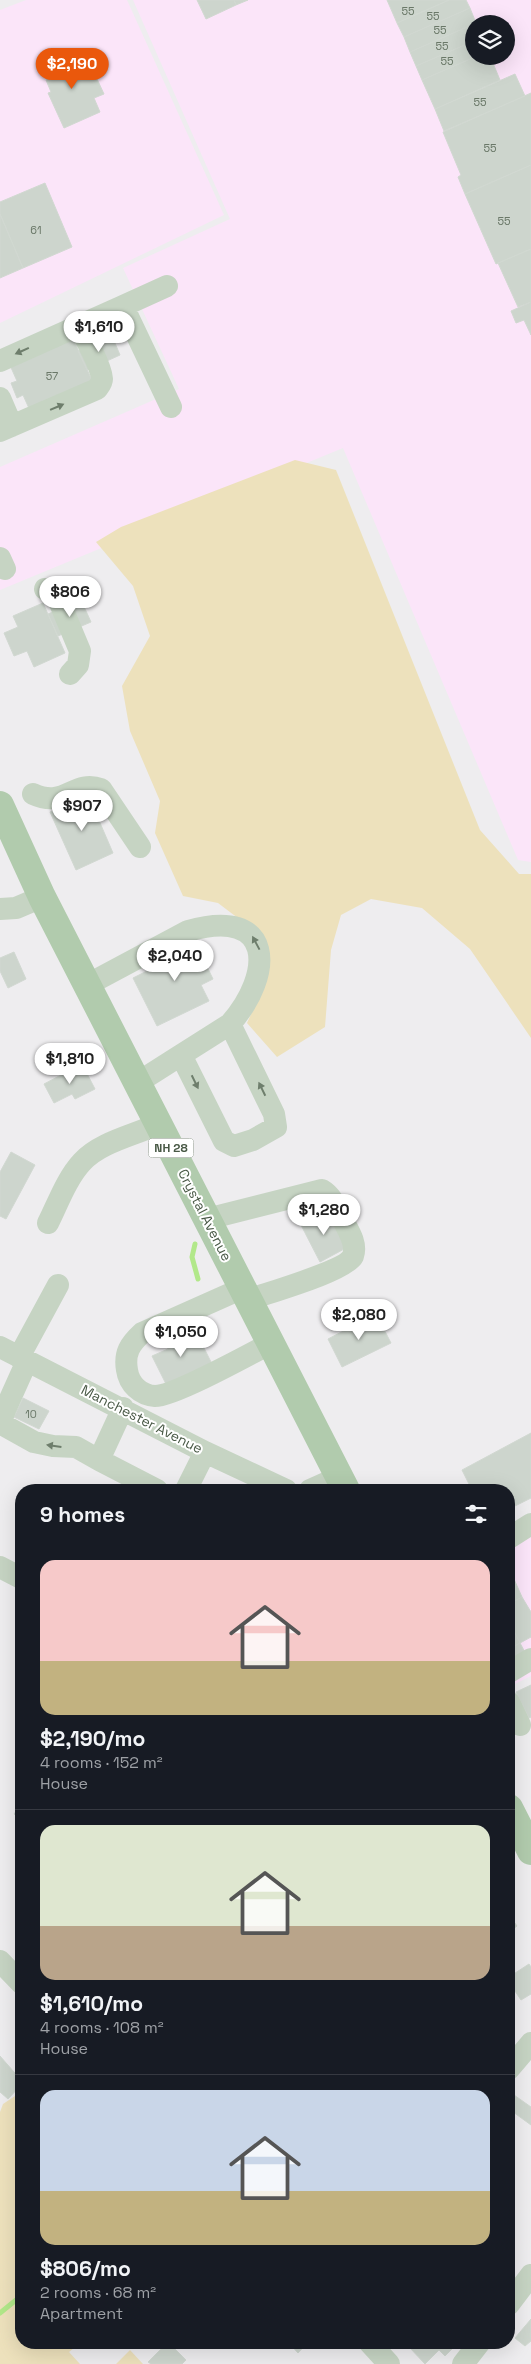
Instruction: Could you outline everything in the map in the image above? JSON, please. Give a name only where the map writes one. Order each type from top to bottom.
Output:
[{"type":"main road","name":"Crystal Avenue","points":[[0,805],[42,897],[343,1484]]},
{"type":"street","points":[[0,361],[167,286]]},
{"type":"street","points":[[124,306],[171,407]]},
{"type":"street","points":[[0,398],[6,428],[97,389],[102,380],[100,372],[83,333],[77,326]]},
{"type":"street","points":[[45,589],[57,596],[80,650],[78,665],[70,674]]},
{"type":"street","points":[[33,794],[44,800],[55,799],[84,787],[93,786],[101,789],[140,847]]},
{"type":"street","points":[[0,909],[16,908],[42,897]]},
{"type":"street","points":[[87,985],[188,931],[216,925],[245,930],[254,938],[259,948],[261,960],[249,998],[230,1024],[137,1083]]},
{"type":"street","points":[[181,1055],[224,1141],[234,1146],[253,1140],[276,1127],[274,1114],[230,1024]]},
{"type":"street","points":[[48,1223],[73,1174],[82,1161],[108,1146],[158,1124]]},
{"type":"street","points":[[207,1219],[322,1190],[330,1194],[351,1235],[354,1246],[353,1255],[348,1263],[321,1275],[246,1294],[142,1333],[132,1342],[126,1354],[128,1375],[132,1384],[148,1395],[168,1393],[271,1343]]},
{"type":"street","points":[[58,1285],[15,1355],[2,1419],[5,1426],[34,1442],[53,1446],[76,1447],[145,1484]]},
{"type":"street","name":"Manchester Avenue","points":[[15,1355],[123,1408],[205,1452],[273,1484]]},
{"type":"street","points":[[99,1460],[123,1408]]},
{"type":"street","points":[[189,1484],[205,1452]]},
{"type":"street","points":[[515,1534],[531,1524]]},
{"type":"street","points":[[0,1566],[15,1575]]},
{"type":"street","points":[[515,1668],[531,1659]]},
{"type":"street","points":[[515,1715],[520,1725]]},
{"type":"street","points":[[0,1961],[15,1977]]},
{"type":"street","points":[[515,2062],[531,2043]]},
{"type":"street","points":[[515,2296],[531,2275]]},
{"type":"street","points":[[375,2349],[389,2364]]},
{"type":"street","points":[[463,2364],[475,2349]]},
{"type":"shaded area","points":[[26,0],[127,0],[224,215],[0,323],[0,10]]},
{"type":"shaded area","points":[[133,0],[531,0],[531,862],[518,860],[343,448],[0,590],[0,467],[179,389],[123,268],[230,219]]},
{"type":"shaded area","points":[[295,460],[336,470],[480,830],[519,874],[531,874],[531,1038],[470,949],[422,908],[371,899],[341,915],[331,950],[325,1027],[277,1057],[247,1023],[262,990],[270,956],[255,931],[218,903],[183,896],[155,833],[160,801],[130,731],[122,686],[150,636],[133,586],[96,542],[121,527]]},
{"type":"shaded area","points":[[531,1516],[531,1676],[515,1684],[515,1524]]},
{"type":"shaded area","points":[[15,2096],[15,2349],[73,2349],[69,2352],[80,2364],[0,2364],[0,2112],[3,2104]]},
{"type":"shaded area","points":[[130,2350],[143,2364],[116,2364]]},
{"type":"building","points":[[197,0],[234,0],[236,5],[206,19]]},
{"type":"building","points":[[234,0],[248,0],[236,5]]},
{"type":"building","points":[[387,0],[449,0],[397,23]]},
{"type":"building","points":[[449,0],[466,0],[470,8],[404,37],[397,23]]},
{"type":"building","points":[[470,8],[473,15],[465,15],[465,28],[410,52],[404,37]]},
{"type":"building","points":[[465,28],[465,45],[416,66],[410,52]]},
{"type":"building","points":[[465,45],[465,61],[422,80],[416,66]]},
{"type":"building","points":[[60,50],[68,70],[84,64],[86,68],[91,66],[104,94],[94,98],[100,112],[64,128],[48,93],[51,92],[46,80],[51,78],[43,58]]},
{"type":"building","points":[[465,61],[465,65],[494,65],[500,80],[435,109],[422,80]]},
{"type":"building","points":[[515,74],[525,96],[444,131],[435,109]]},
{"type":"building","points":[[531,93],[531,165],[465,194],[458,177],[461,175],[443,132]]},
{"type":"building","points":[[531,165],[531,249],[496,264],[465,194]]},
{"type":"building","points":[[45,183],[72,247],[23,268],[0,214],[0,202]]},
{"type":"building","points":[[0,214],[23,268],[0,278]]},
{"type":"building","points":[[531,249],[531,302],[518,307],[498,263]]},
{"type":"building","points":[[531,302],[531,335],[524,320],[516,323],[511,311]]},
{"type":"building","points":[[71,334],[95,387],[32,415],[23,395],[17,398],[11,383],[17,381],[9,363]]},
{"type":"building","points":[[112,336],[120,355],[87,370],[78,351]]},
{"type":"building","points":[[81,600],[91,622],[58,636],[48,614]]},
{"type":"building","points":[[43,603],[65,653],[34,667],[27,651],[14,656],[4,633],[18,627],[13,616]]},
{"type":"building","points":[[88,795],[113,853],[76,870],[50,812]]},
{"type":"building","points":[[193,938],[213,979],[201,985],[209,1001],[157,1026],[133,978],[151,969],[148,961]]},
{"type":"building","points":[[14,952],[26,979],[8,988],[0,971],[0,958]]},
{"type":"building","points":[[82,1064],[95,1089],[75,1099],[72,1094],[54,1103],[44,1084]]},
{"type":"building","points":[[11,1152],[35,1165],[6,1219],[0,1216],[0,1172]]},
{"type":"building","points":[[327,1211],[346,1248],[320,1262],[301,1225]]},
{"type":"building","points":[[376,1314],[391,1343],[342,1367],[328,1339]]},
{"type":"building","points":[[185,1332],[188,1337],[193,1335],[196,1340],[199,1338],[212,1364],[167,1386],[152,1356],[168,1349],[165,1342]]},
{"type":"building","points":[[23,1398],[49,1411],[39,1429],[14,1417]]},
{"type":"building","points":[[531,1433],[531,1498],[515,1506],[515,1484],[469,1484],[462,1470]]},
{"type":"building","points":[[515,1581],[522,1597],[515,1601]]},
{"type":"building","points":[[522,1597],[531,1612],[531,1637],[520,1643],[515,1633],[515,1601]]},
{"type":"building","points":[[515,1633],[520,1643],[515,1646]]},
{"type":"building","points":[[520,1643],[527,1656],[515,1662],[515,1646]]},
{"type":"building","points":[[531,1685],[531,1717],[529,1718],[516,1692]]},
{"type":"building","points":[[529,1964],[531,1967],[531,1994],[521,2000],[515,1991],[515,1973]]},
{"type":"building","points":[[0,2056],[15,2073],[15,2091],[8,2099],[0,2092]]},
{"type":"building","points":[[515,2096],[531,2107],[531,2125],[515,2113]]},
{"type":"building","points":[[531,2319],[531,2341],[525,2346],[515,2338]]},
{"type":"building","points":[[161,2349],[175,2349],[186,2360],[182,2364],[151,2364],[148,2362]]},
{"type":"building","points":[[411,2349],[452,2349],[445,2356],[439,2350],[425,2364]]},
{"type":"waterway","points":[[195,1244],[192,1257],[198,1279]]},
{"type":"waterway","points":[[0,2313],[15,2301]]}]
